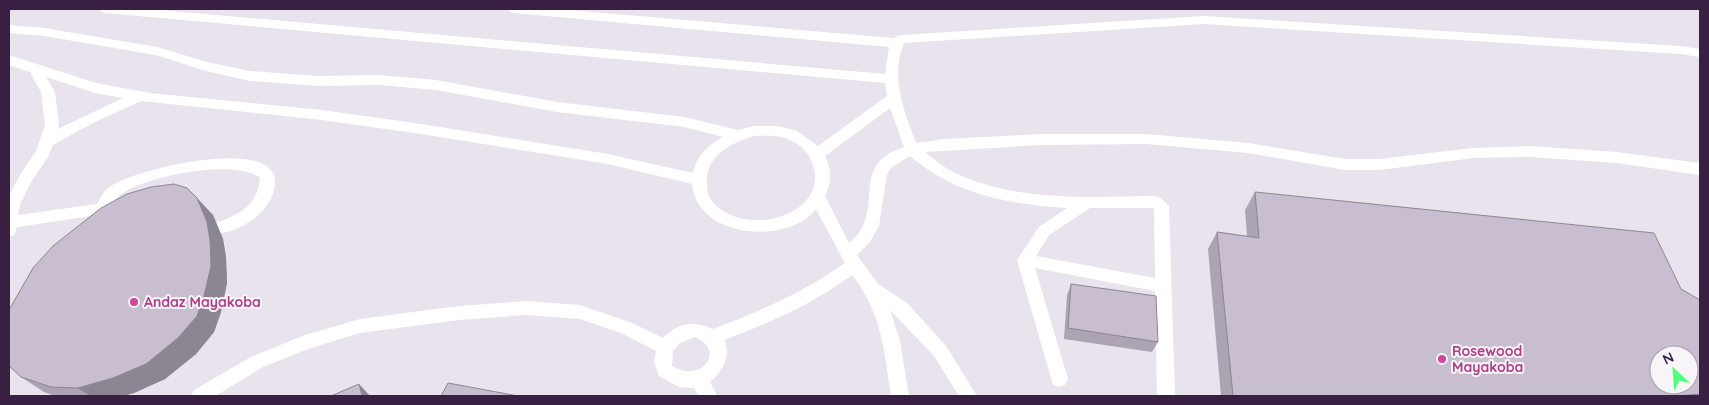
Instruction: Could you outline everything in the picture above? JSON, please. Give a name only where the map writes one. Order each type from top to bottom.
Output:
[{"type":"lane","points":[[104,9],[891,79]]},
{"type":"lane","points":[[512,9],[896,43],[900,40],[1204,20],[1680,50],[1700,53]]},
{"type":"lane","points":[[9,29],[44,32],[157,51],[206,66],[250,76],[319,82],[379,80],[436,85],[539,104],[668,120],[736,135]]},
{"type":"lane","points":[[896,43],[891,79],[894,98],[912,149],[934,169],[968,187],[1015,196],[1086,203],[1156,202],[1161,206],[1166,396]]},
{"type":"lane","points":[[9,60],[95,88],[140,96],[322,115],[421,129],[608,159],[698,180]]},
{"type":"lane","points":[[35,69],[48,92],[52,125],[43,153],[25,178],[12,204],[9,227],[102,209]]},
{"type":"lane","points":[[46,142],[88,119],[140,96]]},
{"type":"lane","points":[[817,154],[894,98]]},
{"type":"lane","points":[[773,130],[791,135],[806,143],[817,154],[823,167],[824,182],[818,196],[806,210],[788,220],[768,226],[746,226],[726,220],[710,210],[701,196],[698,180],[701,166],[709,154],[721,143],[736,135],[754,131],[773,130]]},
{"type":"lane","points":[[712,337],[782,310],[812,293],[851,260],[871,226],[876,204],[875,183],[883,167],[897,155],[912,149],[1017,140],[1097,138],[1246,147],[1347,166],[1396,164],[1427,157],[1476,152],[1555,152],[1640,160],[1700,169]]},
{"type":"lane","points":[[113,231],[106,228],[99,217],[103,203],[117,189],[142,178],[193,166],[241,165],[258,169],[268,176],[269,189],[259,206],[243,220],[218,228]]},
{"type":"lane","points":[[818,196],[833,229],[851,260],[872,289],[883,312],[894,355],[900,396]]},
{"type":"lane","points":[[1059,379],[1025,260],[1044,231],[1086,203]]},
{"type":"lane","points":[[1025,260],[1163,286]]},
{"type":"lane","points":[[872,289],[901,308],[940,351],[968,396]]},
{"type":"lane","points":[[200,396],[256,362],[306,342],[360,326],[459,313],[525,308],[580,312],[626,328],[665,347]]},
{"type":"lane","points":[[687,331],[705,332],[712,337],[720,351],[719,360],[708,374],[699,379],[680,380],[671,377],[665,371],[662,355],[665,347],[678,334],[687,331]]},
{"type":"lane","points":[[699,379],[708,396]]},
{"type":"building","points":[[174,184],[187,188],[197,198],[207,222],[211,266],[197,316],[178,338],[146,364],[113,378],[78,388],[51,387],[21,377],[9,366],[9,310],[33,268],[53,246],[101,208],[127,194],[151,187]]},
{"type":"building","points":[[1255,192],[1654,233],[1681,289],[1700,300],[1700,394],[1699,345],[1649,345],[1649,395],[1688,395],[1233,396],[1217,232],[1259,238]]},
{"type":"building","points":[[1071,284],[1156,296],[1158,342],[1068,328]]},
{"type":"building","points":[[448,383],[518,396],[441,396]]},
{"type":"building","points":[[359,384],[362,396],[331,396]]},
{"type":"place","name":"Andaz Mayakoba","points":[[134,302]]},
{"type":"place","name":"Rosewood Mayakoba","points":[[1442,359]]}]
